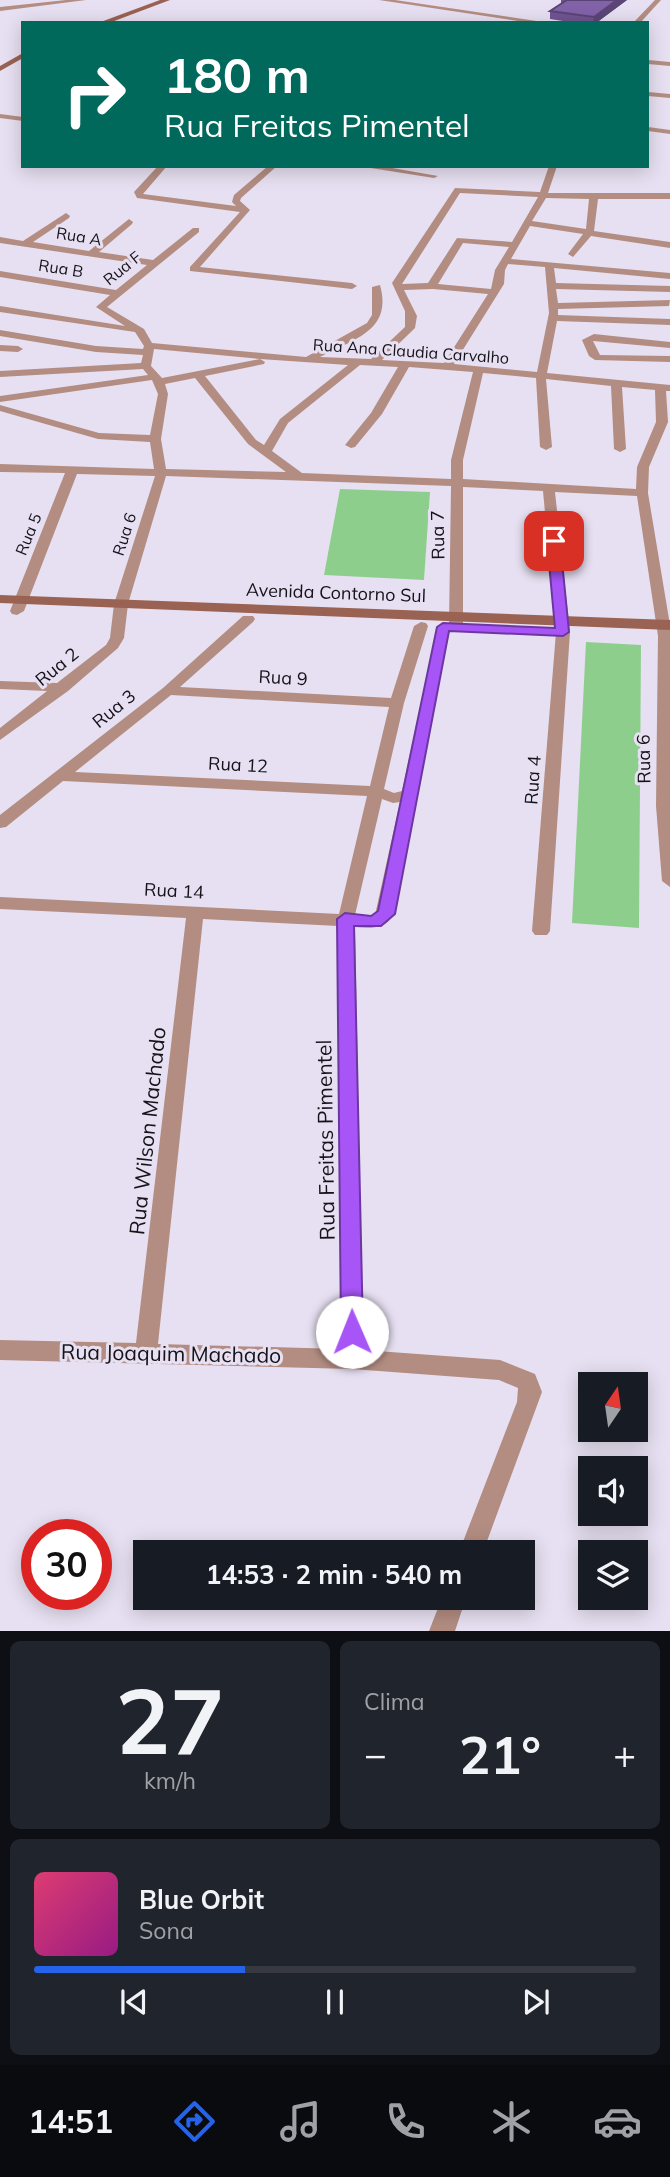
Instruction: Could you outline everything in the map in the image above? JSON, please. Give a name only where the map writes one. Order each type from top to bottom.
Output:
[{"type":"street","points":[[0,9],[83,0]]},
{"type":"street","points":[[107,21],[167,0]]},
{"type":"street","points":[[382,0],[533,21]]},
{"type":"street","points":[[638,21],[658,0]]},
{"type":"street","points":[[0,69],[21,56]]},
{"type":"street","points":[[12,61],[21,62]]},
{"type":"street","points":[[649,62],[670,64]]},
{"type":"street","points":[[649,94],[670,96]]},
{"type":"street","points":[[12,118],[21,113]]},
{"type":"street","points":[[0,116],[21,119]]},
{"type":"street","points":[[649,129],[670,132]]},
{"type":"street","points":[[161,168],[138,192],[140,196],[246,210]]},
{"type":"street","points":[[246,210],[236,199],[271,168]]},
{"type":"street","points":[[376,168],[434,176]]},
{"type":"street","points":[[447,367],[494,292],[505,261],[543,195],[552,168]]},
{"type":"street","points":[[397,287],[404,270],[456,191],[469,189],[594,197],[670,196]]},
{"type":"street","points":[[573,254],[590,231],[594,197]]},
{"type":"street","points":[[246,210],[193,270],[352,286]]},
{"type":"street","points":[[24,244],[66,216]]},
{"type":"street","points":[[91,254],[129,222]]},
{"type":"street","points":[[526,223],[590,231],[670,246]]},
{"type":"street","name":"Rua F","points":[[141,332],[101,309],[196,230]]},
{"type":"street","name":"Rua A","points":[[0,240],[152,264]]},
{"type":"street","points":[[433,286],[433,280],[459,240],[514,245]]},
{"type":"street","points":[[505,261],[670,276]]},
{"type":"street","points":[[546,447],[541,377],[553,312],[549,265]]},
{"type":"street","name":"Rua B","points":[[0,274],[118,293]]},
{"type":"street","points":[[397,287],[433,286],[494,292]]},
{"type":"street","points":[[551,286],[670,289]]},
{"type":"street","points":[[308,360],[370,325],[377,316],[377,287]]},
{"type":"street","points":[[374,362],[413,323],[410,311],[397,287]]},
{"type":"street","points":[[553,312],[668,303]]},
{"type":"street","points":[[0,309],[141,332],[148,349],[146,366],[163,394],[155,439],[162,474]]},
{"type":"street","points":[[553,312],[670,323]]},
{"type":"street","name":"Rua Ana Claudia Carvalho","points":[[0,334],[96,349],[148,349],[308,360],[406,363],[665,387]]},
{"type":"street","points":[[670,345],[594,337],[587,340],[594,356],[599,358],[670,359]]},
{"type":"street","points":[[0,348],[18,349]]},
{"type":"street","points":[[0,399],[199,376],[281,358]]},
{"type":"street","points":[[265,452],[284,421],[358,362]]},
{"type":"street","points":[[351,445],[376,414],[406,363]]},
{"type":"street","points":[[0,374],[146,366]]},
{"type":"street","name":"Rua 7","points":[[452,624],[457,460],[479,370]]},
{"type":"street","points":[[199,376],[252,442],[298,475]]},
{"type":"street","points":[[617,383],[620,449]]},
{"type":"street","name":"Rua 6","points":[[665,387],[662,422],[643,467],[642,493],[667,631],[670,881]]},
{"type":"street","points":[[0,408],[97,436],[155,439]]},
{"type":"street","points":[[0,468],[162,474],[298,475],[642,493]]},
{"type":"street","name":"Rua 5","points":[[19,605],[72,471]]},
{"type":"street","name":"Rua 6","points":[[120,610],[162,474]]},
{"type":"street","name":"Rua 4","points":[[541,931],[562,626],[549,488]]},
{"type":"street","name":"Avenida Contorno Sul","points":[[0,599],[19,605],[120,610],[667,631]]},
{"type":"street","name":"Avenida Contorno Sul","points":[[0,610],[19,605]]},
{"type":"street","name":"Avenida Contorno Sul","points":[[120,610],[248,620],[421,626],[452,624]]},
{"type":"street","name":"Rua 2","points":[[0,735],[111,648],[117,638],[120,610]]},
{"type":"street","name":"Rua 3","points":[[0,824],[168,691],[248,620]]},
{"type":"street","points":[[345,919],[374,922],[386,914],[410,794],[452,624]]},
{"type":"street","name":"Rua Freitas Pimentel","points":[[352,1359],[345,919],[397,703],[421,626]]},
{"type":"street","points":[[0,685],[63,688]]},
{"type":"street","name":"Rua 9","points":[[168,691],[397,703]]},
{"type":"street","name":"Rua 12","points":[[62,776],[376,791],[393,798],[410,794]]},
{"type":"street","name":"Rua 14","points":[[0,903],[345,919]]},
{"type":"street","name":"Rua Wilson Machado","points":[[146,1353],[195,913]]},
{"type":"street","name":"Rua Joaquim Machado","points":[[0,1350],[352,1359],[500,1370],[527,1381],[531,1392],[476,1540]]},
{"type":"street","points":[[442,1631],[450,1610]]},
{"type":"green space","points":[[340,489],[430,492],[424,580],[324,575]]},
{"type":"green space","points":[[586,642],[641,645],[639,928],[572,923]]},
{"type":"building","points":[[567,0],[617,0],[594,17],[550,11]]},
{"type":"route","points":[[352,1332],[345,919],[374,922],[386,914],[443,627],[563,632],[554,541]]}]
